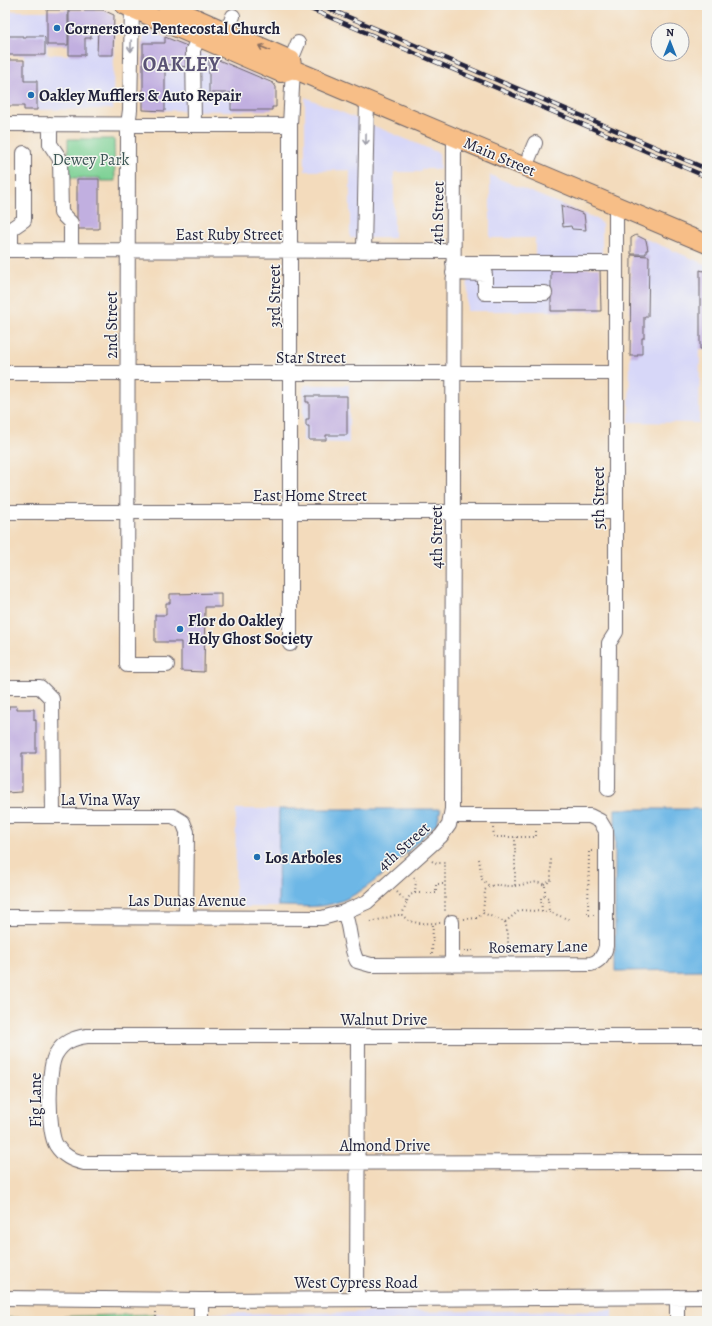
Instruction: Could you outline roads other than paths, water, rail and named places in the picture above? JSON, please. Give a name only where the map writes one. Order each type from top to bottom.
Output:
[{"type":"main road","name":"Main Street","points":[[166,5],[230,24],[292,64],[366,100],[707,244]]},
{"type":"main road","name":"Main Street","points":[[129,6],[281,73],[292,64]]},
{"type":"street","name":"2nd Street","points":[[129,6],[130,110],[128,125],[127,665],[167,665]]},
{"type":"street","points":[[194,124],[194,50],[199,37]]},
{"type":"street","points":[[292,64],[298,43]]},
{"type":"street","name":"3rd Street","points":[[290,644],[290,125],[292,64]]},
{"type":"street","points":[[364,250],[366,100]]},
{"type":"street","points":[[5,124],[290,125]]},
{"type":"street","points":[[50,124],[50,144],[60,159],[61,213],[71,223],[71,249]]},
{"type":"street","name":"4th Street","points":[[367,902],[442,836],[449,825],[452,816],[454,137]]},
{"type":"street","points":[[525,167],[534,143]]},
{"type":"street","points":[[8,249],[11,229],[24,220],[24,153]]},
{"type":"street","name":"5th Street","points":[[608,789],[609,643],[616,632],[616,205]]},
{"type":"street","name":"East Ruby Street","points":[[8,249],[290,251],[364,250],[453,262]]},
{"type":"street","points":[[453,262],[616,263]]},
{"type":"street","points":[[453,262],[485,274],[485,293],[545,293]]},
{"type":"street","name":"Star Street","points":[[5,373],[616,374]]},
{"type":"street","name":"East Home Street","points":[[5,512],[615,512]]},
{"type":"street","points":[[5,687],[40,687],[52,699],[54,816]]},
{"type":"street","name":"La Vina Way","points":[[5,816],[173,816],[183,822],[187,832],[186,917]]},
{"type":"street","name":"Rosemary Lane","points":[[344,912],[349,924],[353,954],[357,961],[372,965],[591,964],[597,962],[604,954],[606,946],[606,831],[600,821],[590,816],[452,816]]},
{"type":"street","name":"Las Dunas Avenue","points":[[5,917],[322,918],[344,912],[367,902]]},
{"type":"street","points":[[449,920],[452,965]]},
{"type":"street","name":"Walnut Drive","points":[[63,1045],[74,1038],[86,1036],[707,1036]]},
{"type":"street","points":[[357,1299],[358,1036]]},
{"type":"street","name":"Fig Lane","points":[[63,1045],[55,1055],[51,1070],[51,1132],[56,1145],[65,1156]]},
{"type":"street","name":"Almond Drive","points":[[65,1156],[74,1161],[84,1163],[707,1162]]},
{"type":"street","points":[[677,1297],[677,1321]]},
{"type":"street","name":"West Cypress Road","points":[[5,1298],[201,1300],[707,1297]]},
{"type":"street","points":[[201,1300],[201,1321]]},
{"type":"water","points":[[279,809],[441,809],[437,823],[386,872],[371,884],[342,901],[327,905],[309,907],[278,906]]},
{"type":"water","points":[[615,809],[707,809],[707,970],[615,971]]},
{"type":"railway","points":[[301,5],[707,177]]},
{"type":"railway","points":[[320,5],[707,169]]},
{"type":"place","name":"Cornerstone Pentecostal Church","points":[[57,28]]},
{"type":"place","name":"Oakley Mufflers & Auto Repair","points":[[31,95]]},
{"type":"place","name":"Flor do Oakley Holy Ghost Society","points":[[180,629]]},
{"type":"place","name":"Los Arboles","points":[[257,857]]},
{"type":"district","name":"OAKLEY","points":[[182,64]]},
{"type":"park label","name":"Dewey Park","points":[[91,159]]}]
